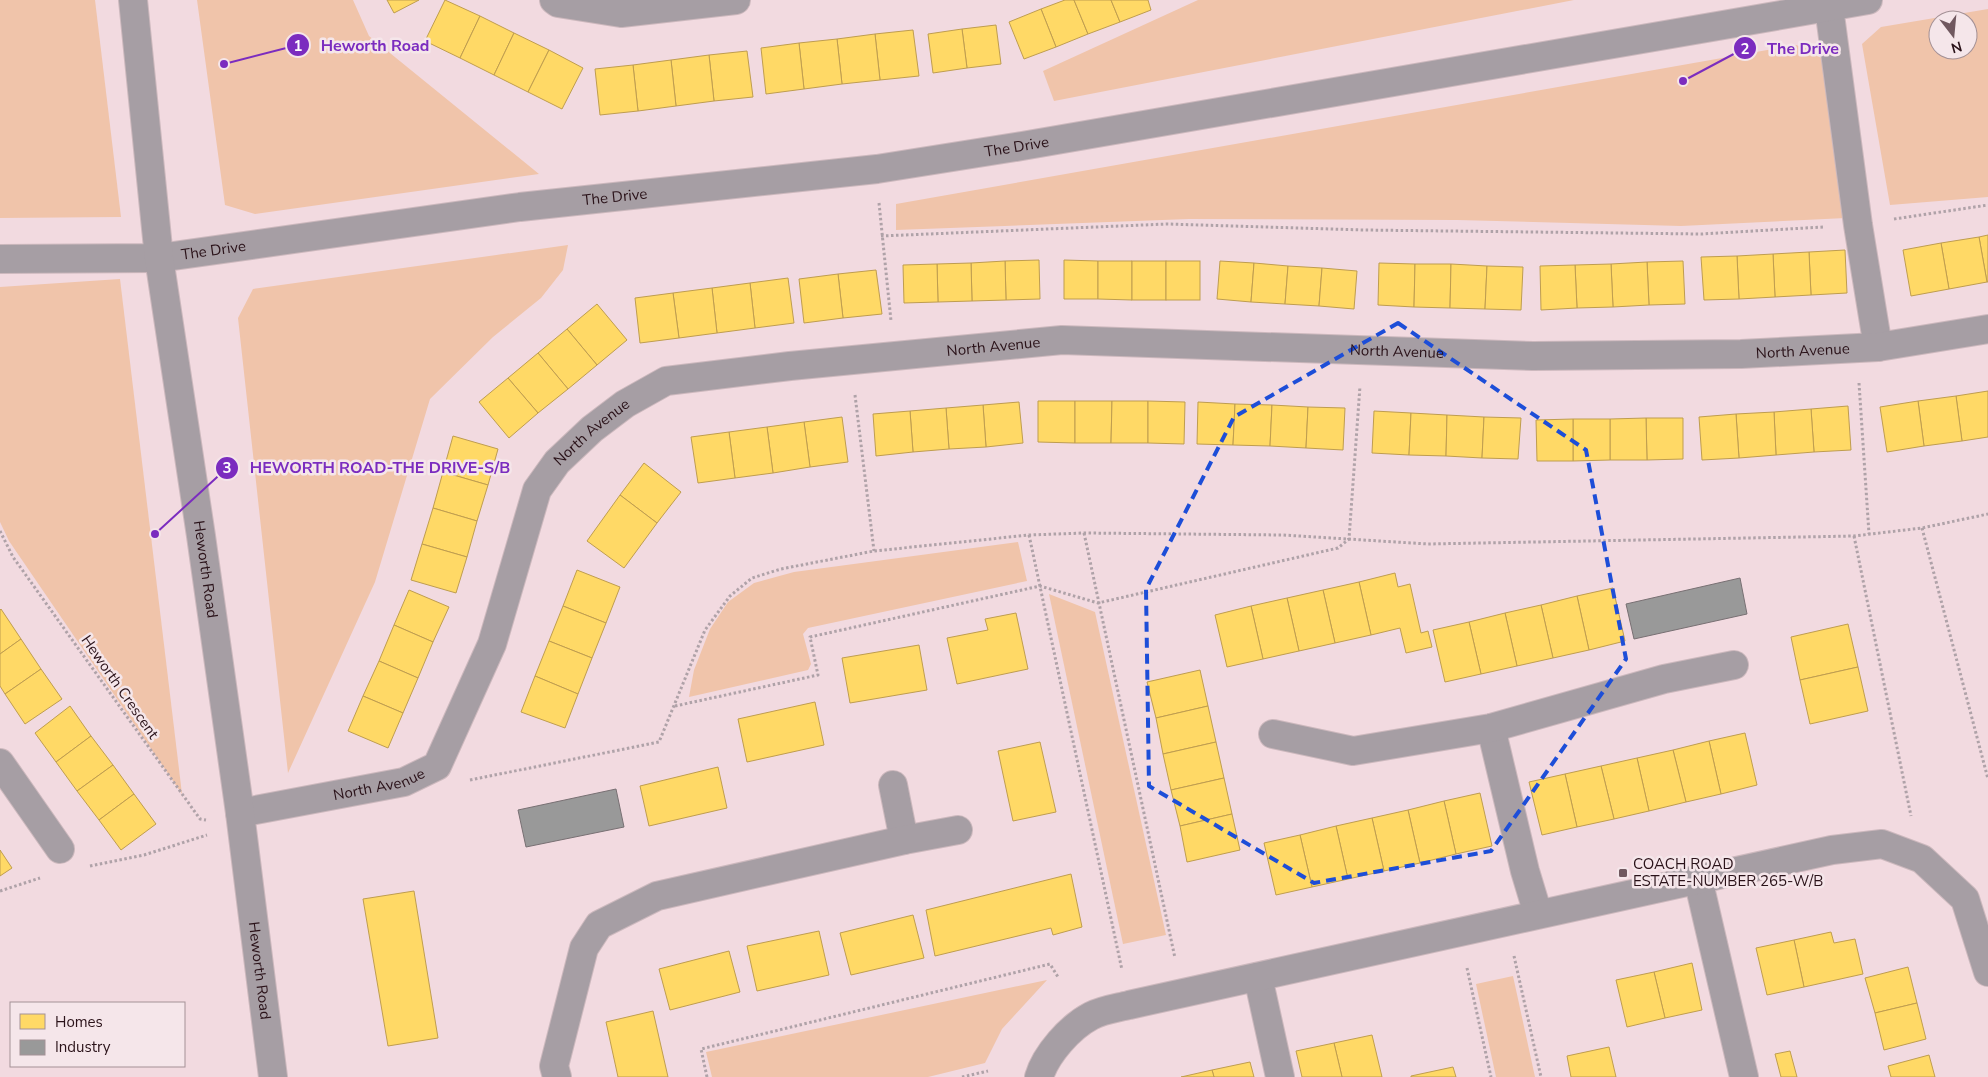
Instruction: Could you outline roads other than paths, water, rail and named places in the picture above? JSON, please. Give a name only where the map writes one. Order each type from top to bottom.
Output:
[{"type":"street","name":"Heworth Road","points":[[133,0],[159,258],[200,526],[241,819],[274,1077]]},
{"type":"street","points":[[554,0],[558,3],[621,13],[736,0]]},
{"type":"street","name":"The Drive","points":[[0,259],[159,258],[520,207],[877,169],[1022,146],[1829,3],[1868,0]]},
{"type":"street","points":[[1829,3],[1858,225],[1867,347]]},
{"type":"street","name":"North Avenue","points":[[241,819],[404,782],[436,766],[492,644],[537,490],[557,462],[592,429],[618,409],[666,381],[1062,340],[1533,356],[1741,354],[1867,347],[1988,329]]},
{"type":"street","points":[[1273,734],[1353,751],[1491,728],[1664,679],[1734,665]]},
{"type":"street","points":[[1491,728],[1525,870],[1538,914]]},
{"type":"street","points":[[0,763],[60,850]]},
{"type":"street","points":[[893,785],[904,840]]},
{"type":"street","points":[[557,1077],[554,1066],[584,948],[599,925],[657,896],[904,840],[958,830]]},
{"type":"street","points":[[1039,1077],[1042,1067],[1060,1041],[1092,1016],[1129,1005],[1506,920],[1832,850],[1882,844],[1922,859],[1965,899],[1988,972]]},
{"type":"street","points":[[1698,879],[1744,1077]]},
{"type":"street","points":[[1258,977],[1280,1077]]},
{"type":"place","name":"Heworth Road","points":[[224,64]]},
{"type":"place","name":"The Drive","points":[[1683,81]]},
{"type":"place","name":"HEWORTH ROAD-THE DRIVE-S/B","points":[[155,534]]},
{"type":"place","name":"COACH ROAD ESTATE-NUMBER 265-W/B","points":[[1623,873]]}]
